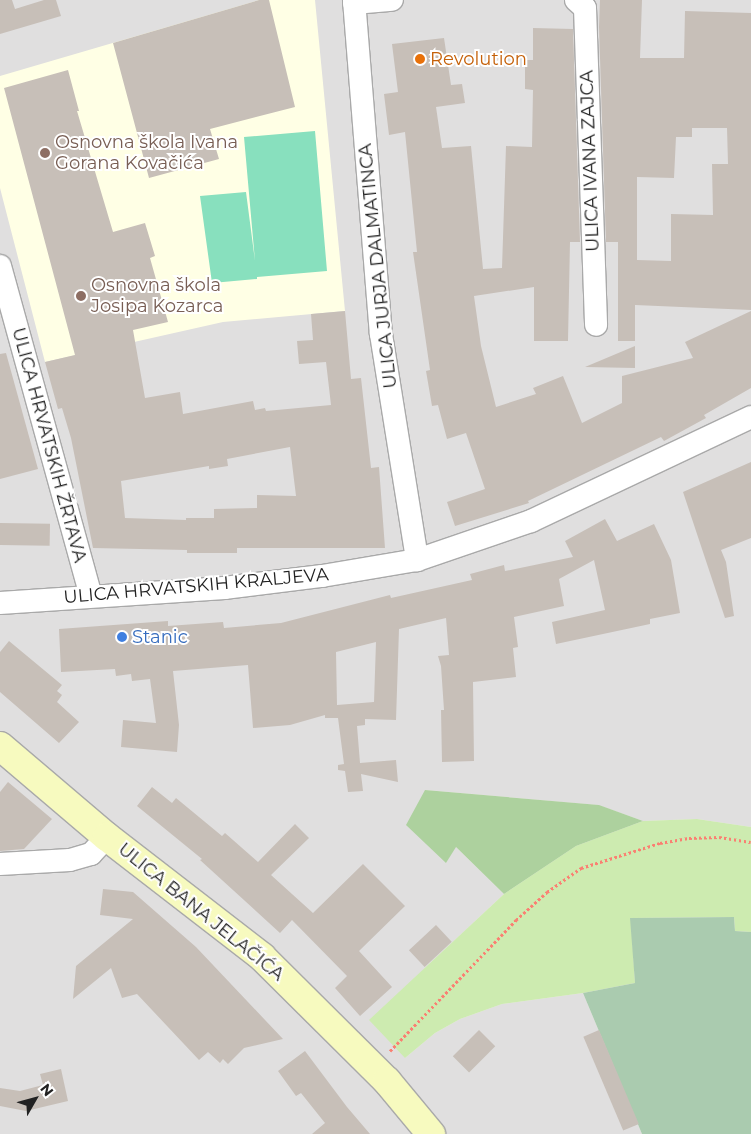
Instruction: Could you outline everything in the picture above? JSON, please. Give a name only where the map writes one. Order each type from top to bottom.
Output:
[{"type":"main road","name":"ULICA BANA JELAČIĆA","points":[[0,746],[107,837],[262,957],[374,1068],[431,1134]]},
{"type":"street","points":[[354,1],[392,0]]},
{"type":"street","name":"ULICA IVANA ZAJCA","points":[[576,0],[585,8],[596,325]]},
{"type":"street","name":"ULICA JURJA DALMATINCA","points":[[354,1],[381,334],[417,560]]},
{"type":"street","name":"ULICA HRVATSKIH ŽRTAVA","points":[[0,266],[91,596]]},
{"type":"street","name":"ULICA HRVATSKIH KRALJEVA","points":[[0,603],[224,588],[322,576],[417,560],[531,520],[751,417]]},
{"type":"street","points":[[0,864],[70,860],[91,854],[107,837]]},
{"type":"path","points":[[374,1068],[516,920],[547,892],[581,868],[660,843],[689,838],[719,837],[751,842]]},
{"type":"shaded area","points":[[0,0],[751,0],[751,827],[697,819],[643,821],[598,805],[425,790],[446,863],[455,846],[504,894],[425,968],[405,1058],[435,1033],[460,1019],[502,1004],[583,993],[642,1134],[0,1134]]},
{"type":"shaded area","points":[[259,0],[315,0],[345,311],[223,322],[45,362],[0,188],[0,76]]},
{"type":"shaded area","points":[[734,917],[735,931],[751,932],[751,1134],[642,1134],[583,993],[635,983],[630,918]]},
{"type":"green space","points":[[315,131],[327,271],[212,283],[200,196],[246,192],[255,261],[244,137]]},
{"type":"green space","points":[[425,790],[599,805],[643,821],[576,846],[504,894],[456,847],[446,863],[406,825]]},
{"type":"green space","points":[[697,819],[751,827],[751,932],[735,931],[734,917],[631,918],[635,983],[583,993],[502,1004],[460,1019],[435,1033],[405,1058],[369,1020],[504,894],[576,846],[643,821]]},
{"type":"building","points":[[0,0],[12,0],[15,9],[44,0],[56,0],[61,16],[0,34]]},
{"type":"building","points":[[259,0],[269,0],[295,107],[210,129],[219,159],[149,178],[113,43]]},
{"type":"building","points":[[600,0],[642,0],[640,58],[684,58],[685,11],[751,13],[751,310],[635,305],[635,341],[618,341],[618,242],[606,242],[599,27]],"holes":[[[692,128],[727,128],[728,164],[712,164],[713,215],[671,214],[671,261],[637,260],[637,177],[674,178],[676,137],[692,137]]]},
{"type":"building","points":[[533,28],[573,29],[580,242],[570,242],[568,341],[534,341],[534,287],[474,296],[481,346],[496,407],[536,394],[533,388],[563,376],[582,423],[622,403],[622,376],[693,358],[685,342],[751,311],[751,388],[704,415],[706,418],[664,441],[661,437],[528,501],[529,503],[455,526],[447,502],[485,489],[466,433],[447,439],[438,405],[432,406],[426,371],[430,370],[413,252],[417,252],[405,132],[389,135],[384,94],[398,92],[392,44],[444,38],[451,85],[462,84],[465,103],[436,107],[442,148],[471,146],[483,269],[502,268],[506,146],[532,147],[533,90],[525,89],[525,60],[533,60]]},
{"type":"building","points":[[68,70],[79,111],[77,111],[113,232],[145,223],[155,256],[150,258],[168,322],[133,330],[145,398],[180,392],[183,414],[253,401],[255,410],[265,408],[266,411],[331,405],[326,362],[299,364],[297,341],[313,340],[311,314],[345,311],[351,379],[361,378],[371,468],[379,467],[385,548],[237,548],[237,553],[187,553],[187,550],[93,548],[71,438],[62,408],[58,409],[45,362],[75,355],[4,88]],"holes":[[[290,447],[296,496],[257,495],[257,508],[214,509],[214,518],[186,518],[186,520],[125,518],[121,481],[209,466],[209,469],[228,466],[227,459]]]},
{"type":"building","points":[[635,346],[635,368],[585,367]]},
{"type":"building","points":[[6,353],[38,469],[0,479],[0,354]]},
{"type":"building","points":[[751,462],[751,538],[721,550],[726,562],[734,616],[725,618],[683,492]]},
{"type":"building","points":[[605,519],[617,541],[654,524],[671,560],[680,613],[650,619],[650,624],[556,644],[552,622],[605,610],[594,560],[559,579],[564,606],[514,617],[518,647],[513,648],[516,677],[473,682],[474,761],[442,762],[441,710],[444,710],[441,666],[438,656],[449,655],[446,618],[399,629],[396,720],[365,719],[365,725],[357,726],[360,763],[396,760],[398,782],[361,774],[363,791],[348,792],[345,771],[338,770],[338,765],[344,764],[338,718],[325,718],[325,715],[290,725],[253,728],[248,665],[173,671],[179,725],[177,752],[121,747],[123,720],[156,723],[150,679],[132,681],[131,674],[116,676],[115,669],[61,672],[59,629],[168,621],[168,626],[223,622],[224,628],[281,623],[390,595],[391,598],[472,580],[470,574],[504,565],[505,571],[573,557],[565,541]],"holes":[[[376,642],[374,702],[337,705],[336,652]]]},
{"type":"building","points":[[0,523],[50,524],[50,546],[0,545]]},
{"type":"building","points":[[9,641],[62,685],[57,691],[62,695],[57,702],[79,722],[59,743],[0,692],[0,652]]},
{"type":"building","points":[[8,782],[52,819],[24,849],[0,851],[0,792]]},
{"type":"building","points":[[152,787],[172,803],[176,798],[222,836],[225,833],[258,862],[295,824],[309,838],[271,875],[313,913],[363,864],[405,906],[359,951],[392,987],[360,1016],[335,988],[347,976],[292,920],[280,933],[200,860],[202,859],[137,806]]},
{"type":"building","points":[[103,889],[133,892],[196,947],[283,1039],[244,1048],[228,1064],[223,1059],[220,1063],[208,1052],[199,1060],[137,994],[122,998],[111,968],[73,999],[76,966],[133,919],[100,915]]},
{"type":"building","points":[[436,925],[452,942],[425,967],[409,950]]},
{"type":"building","points":[[479,1030],[495,1046],[469,1072],[453,1056]]},
{"type":"building","points":[[599,1030],[639,1124],[623,1131],[583,1037]]},
{"type":"building","points":[[305,1051],[370,1134],[312,1134],[325,1123],[301,1093],[296,1096],[278,1071]]},
{"type":"building","points":[[61,1069],[68,1101],[26,1111],[0,1106],[0,1088],[20,1091],[43,1085],[40,1074]]},
{"type":"place","name":"Revolution","points":[[420,59]]},
{"type":"place","name":"Osnovna škola Ivana Gorana Kovačića","points":[[45,153]]},
{"type":"place","name":"Osnovna škola Josipa Kozarca","points":[[81,296]]},
{"type":"place","name":"Stanic","points":[[122,637]]}]
